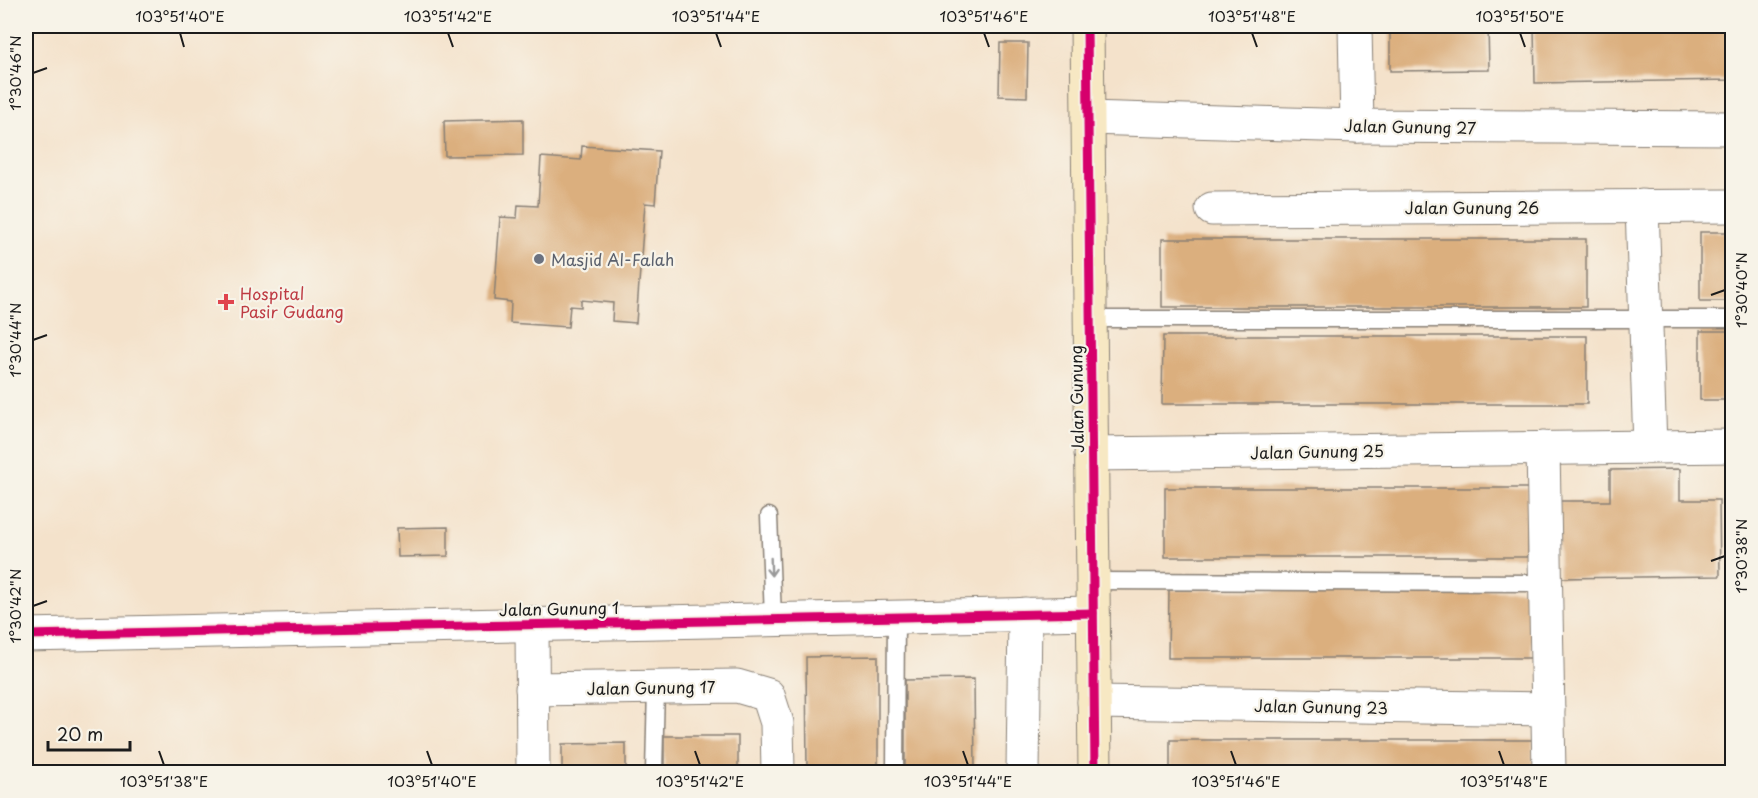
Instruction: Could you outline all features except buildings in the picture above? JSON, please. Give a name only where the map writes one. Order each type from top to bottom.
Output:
[{"type":"street","name":"Jalan Gunung","points":[[1087,26],[1095,772]]},
{"type":"street","points":[[1355,26],[1357,126]]},
{"type":"street","name":"Jalan Gunung 27","points":[[1088,118],[1357,126],[1732,128]]},
{"type":"street","points":[[1642,206],[1650,447]]},
{"type":"street","name":"Jalan Gunung 26","points":[[1212,209],[1732,206]]},
{"type":"street","name":"Jalan Gunung 25","points":[[1091,454],[1732,446]]},
{"type":"street","points":[[1543,448],[1549,772]]},
{"type":"street","name":"Jalan Gunung 1","points":[[26,635],[1093,613]]},
{"type":"street","points":[[1023,772],[1025,614]]},
{"type":"street","points":[[532,623],[533,772]]},
{"type":"street","name":"Jalan Gunung 17","points":[[532,689],[737,686],[768,695],[777,723],[778,772]]},
{"type":"street","name":"Jalan Gunung 23","points":[[1094,702],[1548,709]]},
{"type":"lane","points":[[1090,319],[1732,319]]},
{"type":"lane","points":[[770,516],[773,618]]},
{"type":"lane","points":[[1093,581],[1545,583]]},
{"type":"lane","points":[[895,772],[896,616]]},
{"type":"lane","points":[[654,772],[656,687]]},
{"type":"cycle path","points":[[1087,26],[1095,772]]},
{"type":"cycle path","points":[[26,635],[1093,613]]},
{"type":"place","name":"Masjid Al-Falah","points":[[539,259]]},
{"type":"place","name":"Hospital Pasir Gudang","points":[[226,302]]}]
